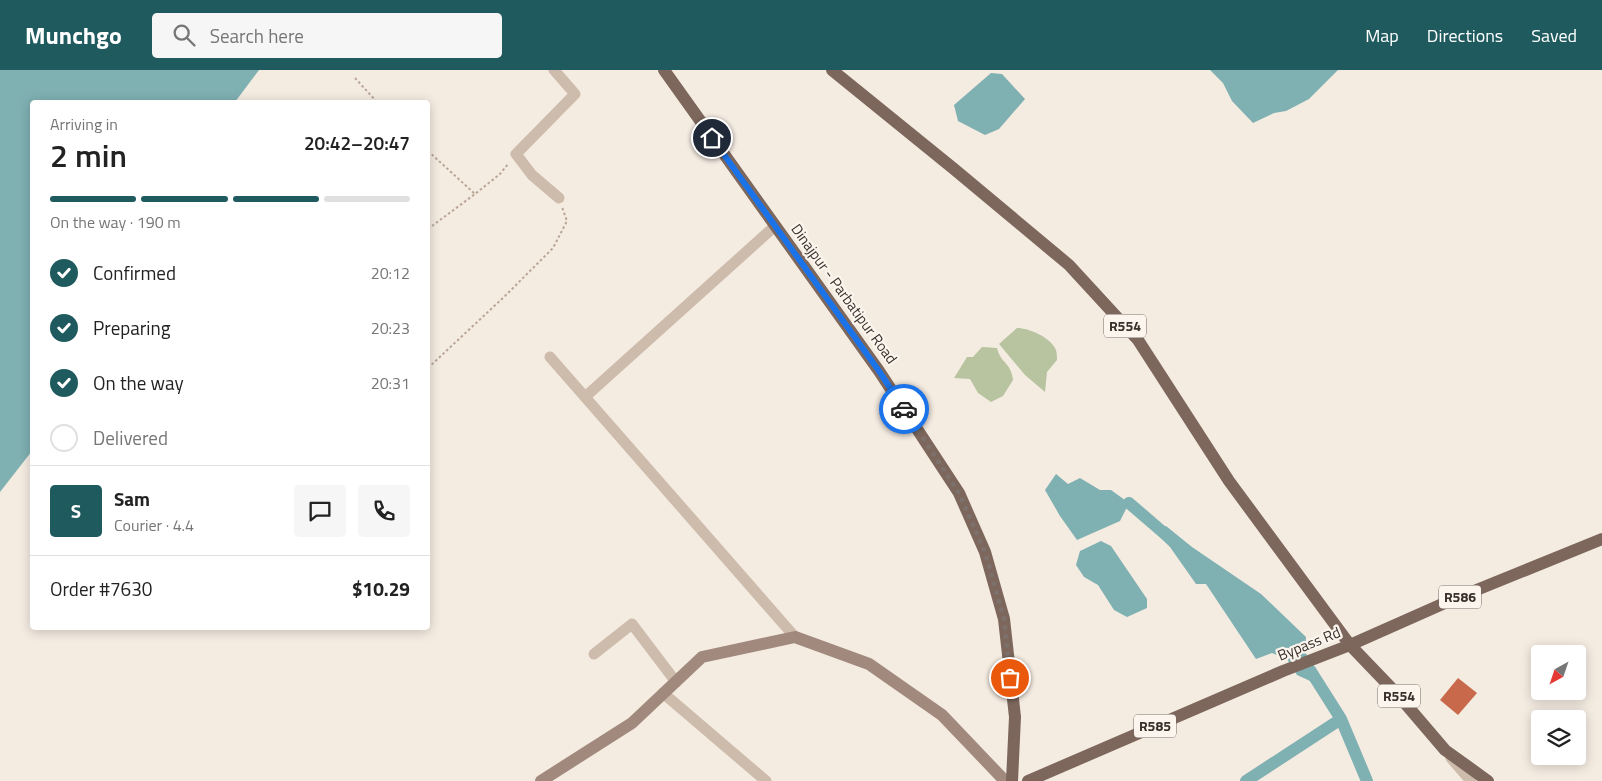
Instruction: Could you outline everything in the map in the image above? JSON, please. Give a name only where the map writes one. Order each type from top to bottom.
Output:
[{"type":"main road","name":"Dinajpur - Parbatipur Road","points":[[664,70],[879,371],[959,493],[985,552],[1004,619],[1015,717],[1012,781]]},
{"type":"main road","name":"R554","points":[[832,70],[954,168],[1069,266],[1138,340],[1229,481],[1350,645],[1398,695],[1445,750],[1488,781]]},
{"type":"main road","name":"Bypass Rd","points":[[1028,781],[1447,602],[1602,539]]},
{"type":"street","points":[[554,70],[575,94],[516,154],[532,175],[559,198]]},
{"type":"street","points":[[585,397],[775,226]]},
{"type":"street","points":[[550,357],[795,636],[870,664],[942,715],[1005,781]]},
{"type":"street","points":[[594,654],[632,624],[676,682]]},
{"type":"street","points":[[541,781],[632,723],[702,657],[795,636]]},
{"type":"street","points":[[664,693],[766,781]]},
{"type":"street","points":[[1445,750],[1471,781]]},
{"type":"path","points":[[355,78],[375,100]]},
{"type":"path","points":[[430,153],[475,194]]},
{"type":"path","points":[[430,228],[500,174],[516,154]]},
{"type":"path","points":[[430,366],[553,248],[567,220],[559,198]]},
{"type":"green space","points":[[1017,328],[1038,334],[1048,340],[1056,349],[1057,360],[1047,372],[1045,392],[1025,375],[999,344]]},
{"type":"green space","points":[[982,347],[997,348],[1012,374],[1013,380],[1003,396],[991,402],[978,393],[970,379],[954,378],[967,357],[973,357]]},
{"type":"water","points":[[0,70],[259,70],[236,100],[30,100],[30,454],[0,492]]},
{"type":"water","points":[[1210,70],[1338,70],[1309,99],[1286,111],[1274,113],[1253,123],[1232,101],[1223,83]]},
{"type":"water","points":[[991,73],[1002,74],[1025,99],[999,129],[985,135],[958,121],[954,105]]},
{"type":"water","points":[[1056,474],[1068,484],[1080,478],[1100,490],[1111,490],[1129,503],[1120,521],[1077,540],[1045,490]]},
{"type":"water","points":[[1166,526],[1192,547],[1261,594],[1306,637],[1305,651],[1319,685],[1297,675],[1287,659],[1272,653],[1256,659],[1206,584],[1196,584],[1170,547],[1155,532]]},
{"type":"water","points":[[1101,541],[1111,546],[1147,599],[1147,608],[1127,617],[1114,610],[1098,585],[1084,577],[1076,565],[1080,551]]},
{"type":"building","points":[[1458,678],[1477,693],[1458,715],[1440,700]]},
{"type":"waterway","points":[[1129,503],[1172,540]]},
{"type":"waterway","points":[[1310,670],[1341,719],[1367,781]]},
{"type":"waterway","points":[[1246,781],[1341,719]]},
{"type":"way so far","points":[[904,409],[959,493],[985,552],[1004,619],[1010,678]]},
{"type":"route","points":[[712,138],[879,371],[904,409]]}]
